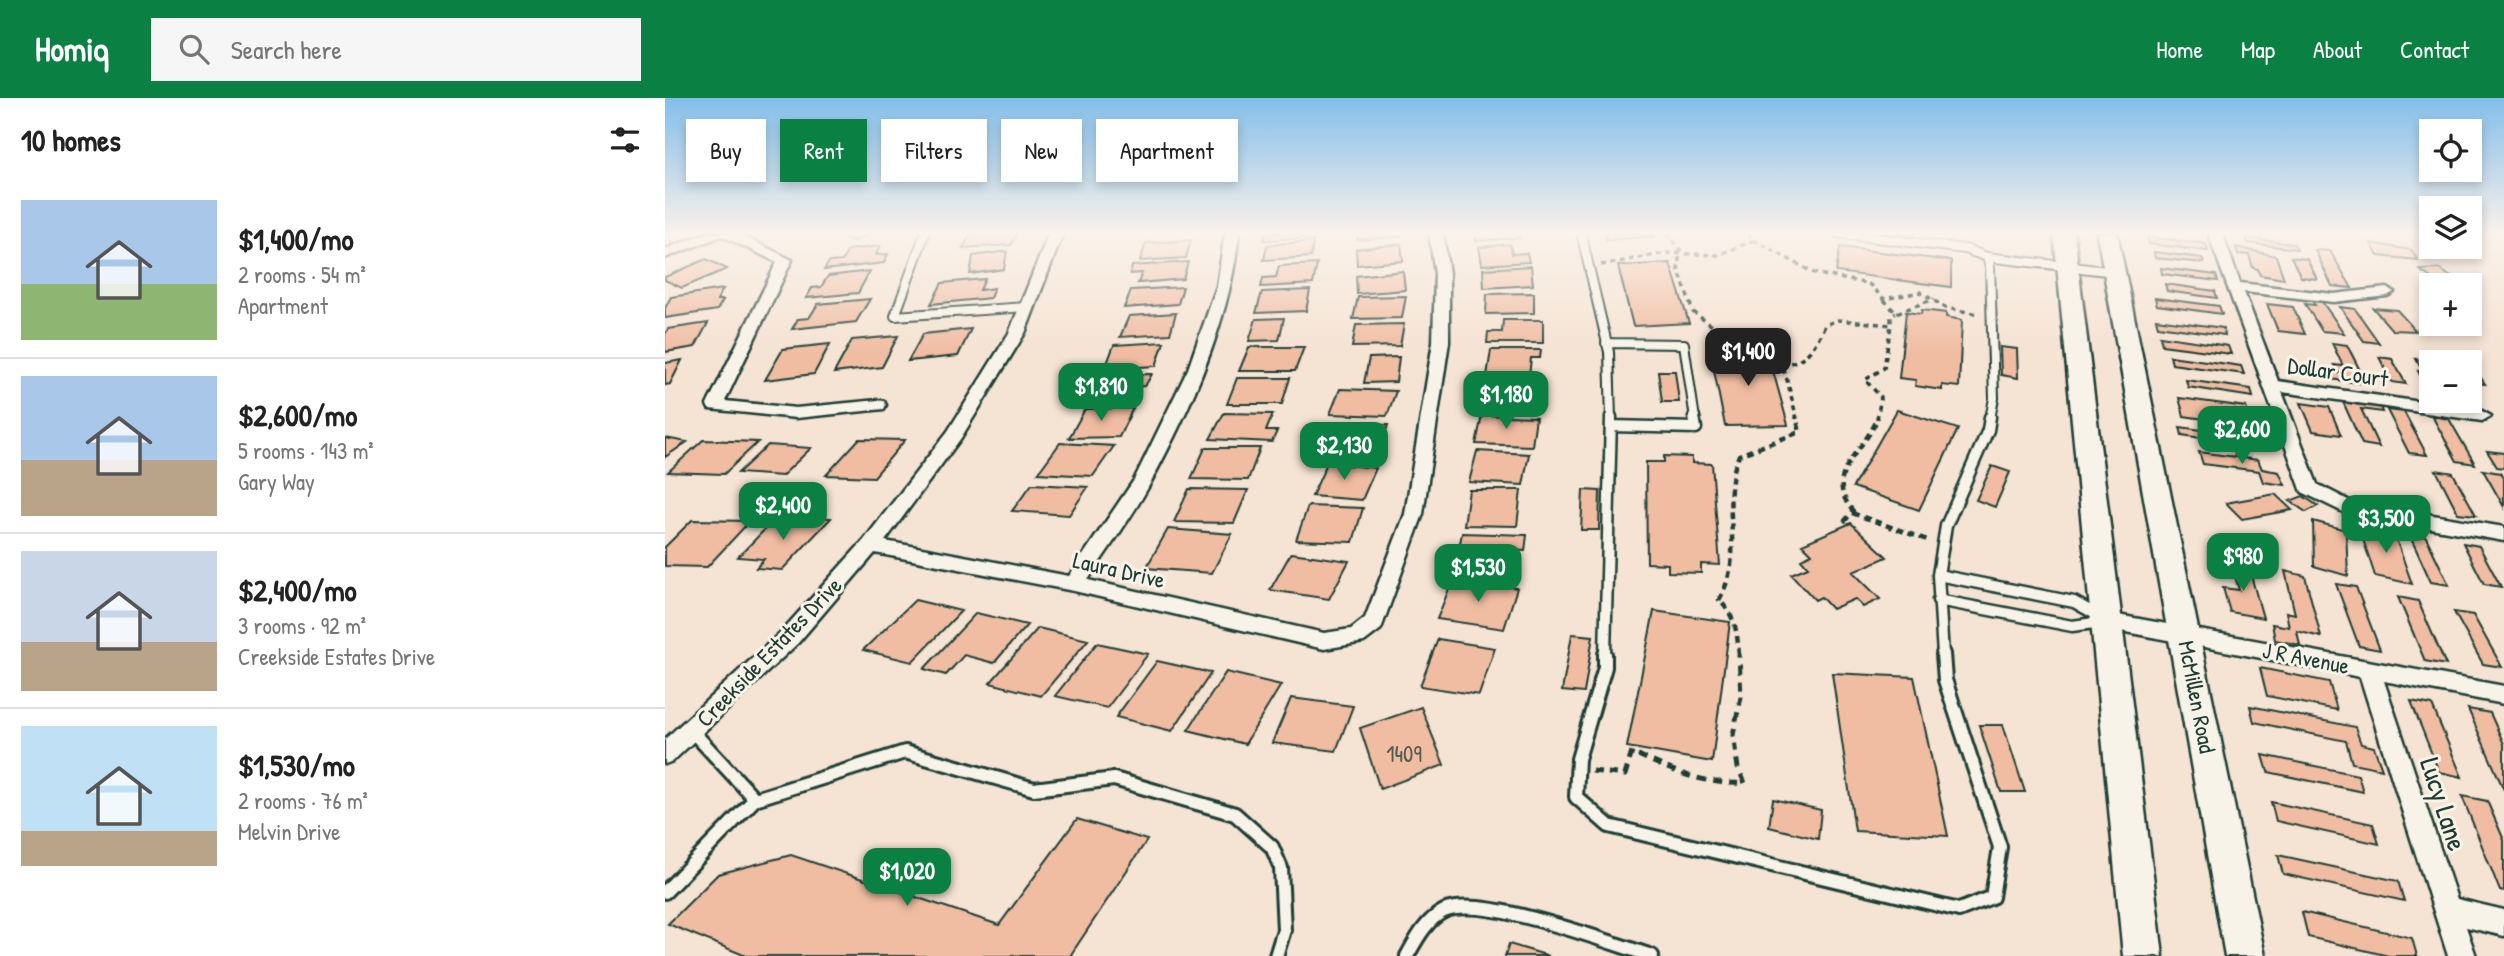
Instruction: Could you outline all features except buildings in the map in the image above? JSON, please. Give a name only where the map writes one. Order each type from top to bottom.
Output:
[{"type":"main road","points":[[2068,273],[2143,956]]},
{"type":"main road","name":"McMillen Road","points":[[2115,273],[2245,956]]},
{"type":"street","points":[[779,273],[715,405],[796,413],[878,405]]},
{"type":"street","name":"Creekside Estates Drive","points":[[668,754],[790,637],[871,545],[955,433],[1017,333],[1040,273]]},
{"type":"street","points":[[1074,584],[1143,481],[1196,369],[1226,273]]},
{"type":"street","name":"Laura Drive","points":[[871,545],[1074,584],[1324,641],[1356,636],[1374,622],[1414,514],[1441,342],[1443,273]]},
{"type":"street","points":[[2229,273],[2309,488],[2345,507],[2504,534]]},
{"type":"street","points":[[2233,286],[2335,298],[2386,292]]},
{"type":"street","name":"Dollar Court","points":[[2271,385],[2481,416]]},
{"type":"street","name":"J R Avenue","points":[[2107,621],[2504,695]]},
{"type":"street","name":"Lucy Lane","points":[[2369,670],[2462,956]]},
{"type":"street","points":[[2445,909],[2504,923]]},
{"type":"lane","points":[[911,273],[895,316],[1027,307]]},
{"type":"lane","points":[[1592,273],[1607,343],[1611,426],[1605,667],[1578,759],[1576,797],[1609,826],[1959,910],[1992,897],[2000,847],[1945,680],[1938,600],[1938,575],[1946,526],[1988,429],[1994,398],[1990,273]]},
{"type":"lane","points":[[1607,343],[1684,344],[1696,428],[1611,426]]},
{"type":"lane","points":[[1938,575],[2074,602],[2107,621]]},
{"type":"lane","points":[[1938,600],[2072,626],[2107,621]]},
{"type":"lane","points":[[692,731],[755,799]]},
{"type":"lane","points":[[665,892],[755,799],[905,752],[1034,789],[1114,779],[1235,814],[1272,847],[1281,868],[1284,930],[1276,956]]},
{"type":"lane","points":[[1406,956],[1427,924],[1454,908],[1494,910],[1652,956]]},
{"type":"path","points":[[1578,769],[1625,775],[1632,752],[1668,771],[1702,782],[1745,783],[1738,768],[1733,735],[1741,697],[1737,627],[1730,611],[1719,600],[1727,588],[1733,570],[1735,543],[1728,484],[1731,468],[1739,455],[1800,432],[1781,365],[1769,342],[1715,328],[1702,321],[1693,312],[1680,273]]},
{"type":"path","points":[[1814,273],[1869,284],[1896,313]]},
{"type":"path","points":[[1884,299],[1920,292],[1953,311],[1991,316]]},
{"type":"path","points":[[1934,299],[1891,317],[1884,368],[1865,380],[1881,397],[1879,419],[1842,476],[1840,494],[1852,513],[1943,546]]},
{"type":"path","points":[[1781,365],[1804,361],[1812,354],[1825,324],[1849,320],[1891,325]]},
{"type":"path","points":[[1844,522],[1852,513]]}]
